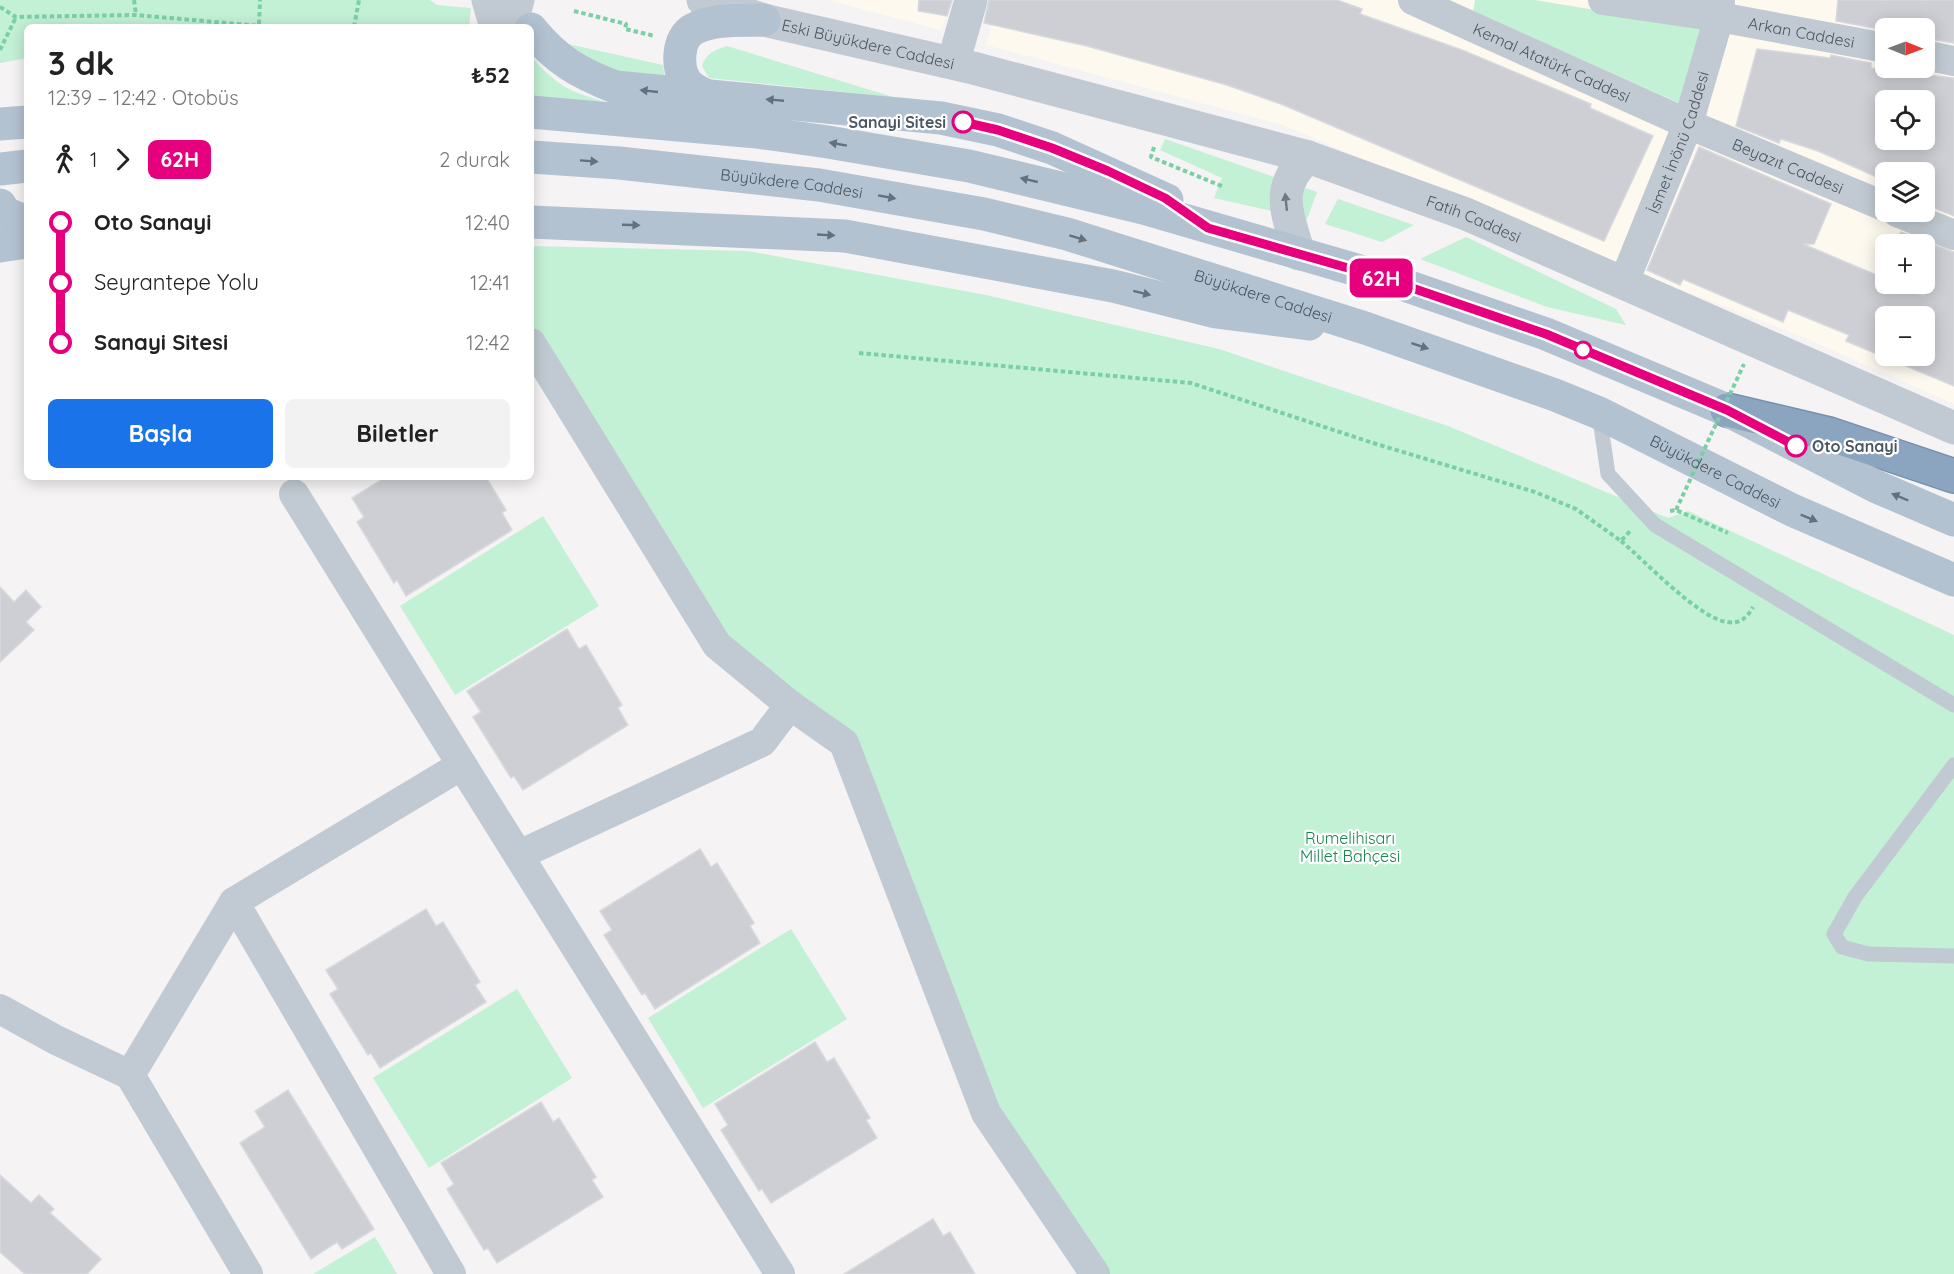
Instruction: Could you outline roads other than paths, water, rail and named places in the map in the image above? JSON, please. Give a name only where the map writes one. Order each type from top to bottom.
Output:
[{"type":"highway","points":[[1727,410],[1829,434],[1954,476]]},
{"type":"main road","points":[[707,96],[687,82],[680,65],[680,48],[691,30],[709,22],[763,10]]},
{"type":"main road","points":[[534,35],[577,72],[615,87],[941,118],[998,130],[1108,171],[1165,198],[1208,228]]},
{"type":"main road","points":[[534,112],[757,132],[969,166],[1143,208],[1383,278],[1546,334],[1727,410],[1877,487],[1954,520]]},
{"type":"main road","points":[[0,124],[24,122]]},
{"type":"main road","name":"Büyükdere Caddesi","points":[[534,157],[631,164],[772,179],[984,214],[1066,234],[1365,328],[1496,372],[1599,413],[1792,510],[1954,580]]},
{"type":"main road","points":[[0,169],[24,166]]},
{"type":"main road","points":[[0,205],[5,213],[24,221]]},
{"type":"main road","points":[[534,222],[845,236],[1113,286],[1216,312],[1281,322],[1365,328]]},
{"type":"main road","points":[[0,246],[24,242]]},
{"type":"street","name":"Eski Büyükdere Caddesi","points":[[703,0],[763,10],[965,61]]},
{"type":"street","points":[[965,61],[971,0]]},
{"type":"street","name":"Kemal Atatürk Caddesi","points":[[1413,0],[1688,124]]},
{"type":"street","points":[[1603,0],[1719,8]]},
{"type":"street","name":"İsmet İnönü Caddesi","points":[[1624,282],[1688,124],[1719,8]]},
{"type":"street","name":"Arkan Caddesi","points":[[1719,8],[1875,45]]},
{"type":"street","points":[[1935,57],[1954,61]]},
{"type":"street","name":"Fatih Caddesi","points":[[965,61],[1308,157],[1466,214],[1954,428]]},
{"type":"street","name":"Beyazıt Caddesi","points":[[1688,124],[1875,202]]},
{"type":"street","points":[[1299,254],[1286,206],[1285,188],[1294,169],[1308,157]]},
{"type":"street","points":[[1922,222],[1954,235]]},
{"type":"street","points":[[534,348],[717,645],[790,705],[844,743],[986,1113],[1095,1274]]},
{"type":"street","points":[[294,494],[780,1274]]},
{"type":"street","points":[[519,855],[762,742],[790,705]]},
{"type":"street","points":[[130,1075],[234,902],[462,765]]},
{"type":"street","points":[[234,902],[451,1274]]},
{"type":"street","points":[[0,1009],[56,1040],[130,1075],[248,1274]]},
{"type":"lane","points":[[1599,413],[1608,474],[1643,515],[1655,525],[1954,705]]},
{"type":"lane","points":[[1954,765],[1855,897],[1834,934],[1842,947],[1868,954],[1954,956]]},
{"type":"place","name":"Sanayi Sitesi","points":[[963,122]]},
{"type":"place","name":"Oto Sanayi","points":[[1796,446]]},
{"type":"park label","name":"Rumelihisarı Millet Bahçesi","points":[[1350,847]]}]
